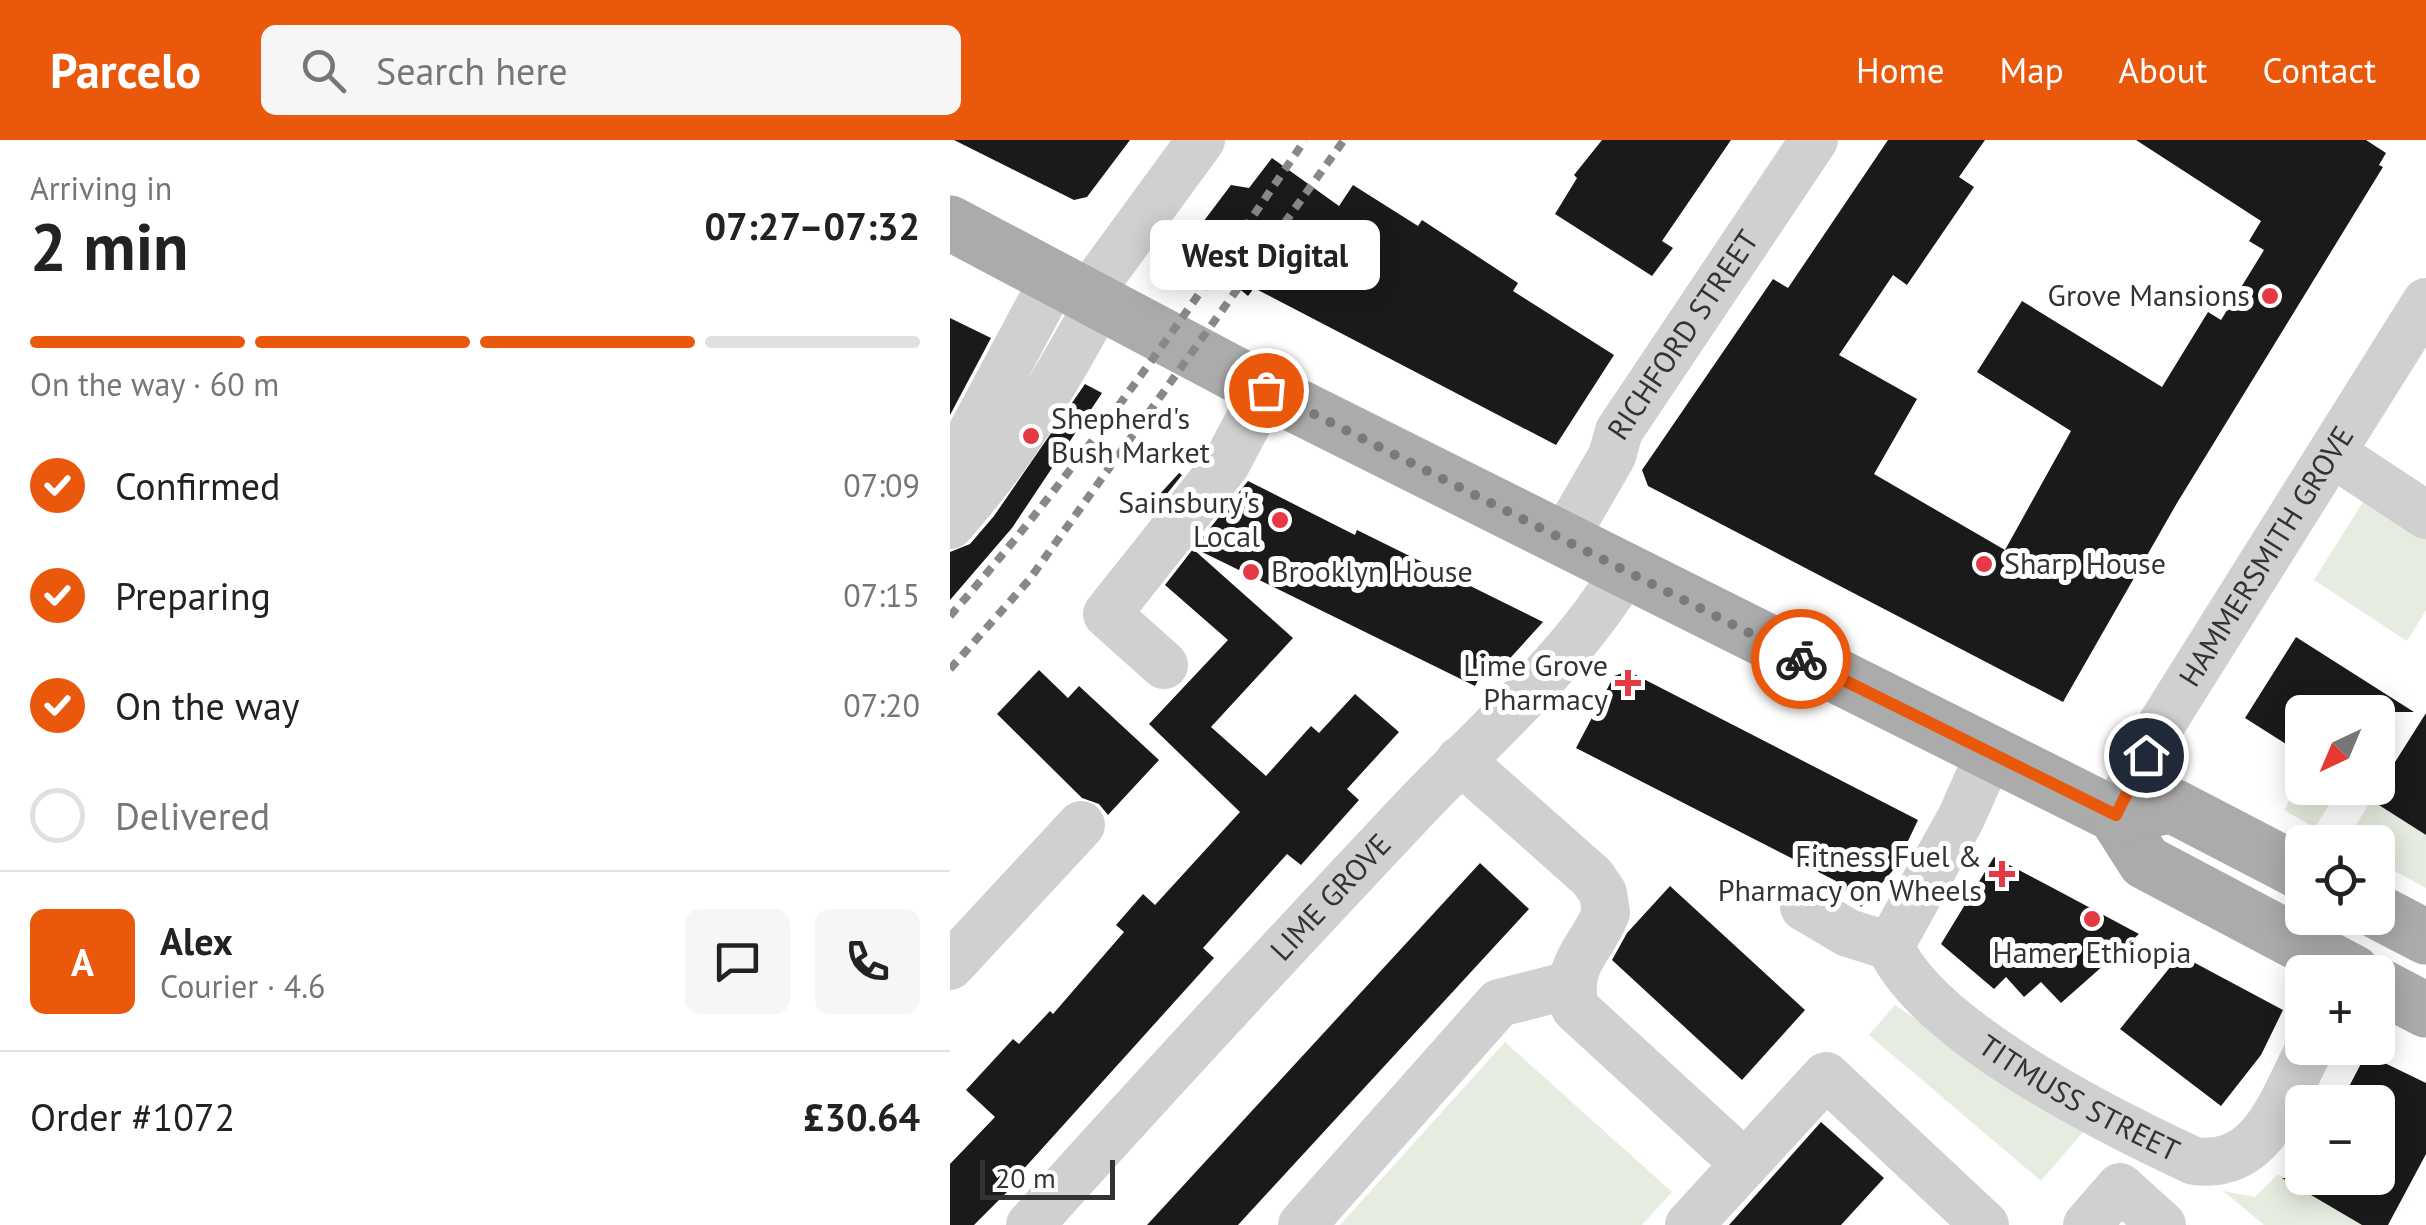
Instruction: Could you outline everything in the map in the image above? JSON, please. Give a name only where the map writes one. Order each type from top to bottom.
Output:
[{"type":"main road","points":[[950,223],[1266,390],[1565,537],[1989,755],[2116,815],[2145,862],[2320,955]]},
{"type":"main road","points":[[2116,815],[2172,806],[2285,865]]},
{"type":"main road","points":[[2395,921],[2426,938]]},
{"type":"main road","points":[[2395,994],[2426,1010]]},
{"type":"street","points":[[950,473],[1080,292],[1201,140]]},
{"type":"street","name":"RICHFORD STREET","points":[[1565,537],[1612,456],[1620,431],[1814,140]]},
{"type":"street","points":[[950,525],[980,491],[1062,372],[1080,292]]},
{"type":"street","name":"HAMMERSMITH GROVE","points":[[2116,815],[2161,726],[2426,302]]},
{"type":"street","points":[[1164,665],[1107,614],[1226,464],[1266,390]]},
{"type":"street","points":[[2332,453],[2426,514]]},
{"type":"street","name":"LIME GROVE","points":[[1030,1225],[1199,1037],[1460,760],[1538,685],[1587,628],[1626,569]]},
{"type":"street","points":[[1804,907],[1848,933],[1890,946],[1961,818],[1989,755]]},
{"type":"street","points":[[1460,760],[1592,877],[1602,892],[1606,913],[1574,967],[1570,986],[1576,1008],[1745,1164]]},
{"type":"street","points":[[950,966],[1081,825]]},
{"type":"street","name":"TITMUSS STREET","points":[[1890,946],[1914,986],[1973,1034],[2058,1089],[2194,1161],[2215,1164],[2235,1159],[2253,1146],[2300,1065]]},
{"type":"street","points":[[1302,1225],[1500,1004],[1570,986]]},
{"type":"street","points":[[1689,1225],[1826,1076],[1985,1225]]},
{"type":"street","points":[[2087,1225],[2120,1187],[2162,1225]]},
{"type":"shaded area","points":[[2368,494],[2426,533],[2426,610],[2407,641],[2314,580]]},
{"type":"shaded area","points":[[2287,805],[2329,805],[2317,825],[2284,810]]},
{"type":"shaded area","points":[[2368,805],[2379,805],[2426,835],[2426,888],[2395,871],[2395,825],[2356,825]]},
{"type":"shaded area","points":[[1895,1005],[2083,1132],[2041,1181],[1869,1035]]},
{"type":"shaded area","points":[[1505,1042],[1672,1192],[1642,1225],[1340,1225]]},
{"type":"shaded area","points":[[2278,1174],[2285,1178],[2285,1195],[2313,1195],[2362,1225],[2264,1225],[2223,1191],[2255,1197]]},
{"type":"building","points":[[954,140],[1130,140],[1087,197],[1074,200]]},
{"type":"building","points":[[1602,140],[1731,140],[1662,241],[1673,248],[1652,276],[1555,214],[1577,178],[1574,175]]},
{"type":"building","points":[[1888,140],[1985,140],[1959,177],[1974,187],[1907,285],[1893,275],[1839,355],[1917,399],[1874,474],[2005,550],[2071,431],[1977,372],[2022,301],[2162,387],[2208,312],[2221,320],[2264,250],[2249,241],[2261,221],[2136,140],[2366,140],[2386,153],[2379,165],[2383,167],[2177,503],[2063,702],[1648,486],[1642,470],[1773,279],[1788,288]]},
{"type":"building","points":[[1272,158],[1339,206],[1353,185],[1418,226],[1422,220],[1518,283],[1513,291],[1614,355],[1556,445],[1254,288],[1248,296],[1201,257],[1200,226],[1231,185],[1249,188]]},
{"type":"building","points":[[950,318],[991,338],[950,415]]},
{"type":"building","points":[[1085,384],[1102,393],[1012,528],[950,600],[950,552],[970,544],[994,516]]},
{"type":"building","points":[[1179,473],[1182,475],[1154,510],[1149,506]]},
{"type":"building","points":[[1248,481],[1543,622],[1492,678],[1482,672],[1475,686],[1194,548]]},
{"type":"building","points":[[1193,549],[1293,638],[1211,727],[1266,776],[1311,726],[1319,733],[1355,694],[1399,732],[1347,789],[1359,800],[1301,865],[1287,854],[1203,948],[1214,958],[1021,1172],[1024,1175],[974,1225],[950,1225],[950,1164],[995,1117],[966,1090],[1013,1039],[1019,1044],[1050,1011],[1053,1014],[1124,932],[1116,925],[1143,894],[1155,905],[1240,812],[1149,724],[1228,640],[1165,585]]},
{"type":"building","points":[[2296,637],[2387,695],[2285,695],[2285,743],[2245,718]]},
{"type":"building","points":[[1039,670],[1068,698],[1079,686],[1159,760],[1108,815],[1099,804],[1082,798],[997,714]]},
{"type":"building","points":[[1628,671],[1918,820],[1895,868],[1861,907],[1836,881],[1576,748],[1614,676]]},
{"type":"building","points":[[2395,700],[2414,712],[2395,712]]},
{"type":"building","points":[[2426,713],[2426,835],[2379,805],[2395,805],[2395,762]]},
{"type":"building","points":[[1994,857],[2139,934],[2061,1003],[2041,982],[2024,997],[2006,977],[1994,989],[1941,944]]},
{"type":"building","points":[[1480,863],[1529,909],[1238,1225],[1147,1225]]},
{"type":"building","points":[[1670,886],[1805,1010],[1742,1080],[1612,960],[1627,933]]},
{"type":"building","points":[[2180,955],[2283,1010],[2261,1055],[2221,1106],[2120,1029]]},
{"type":"building","points":[[2360,1065],[2389,1065],[2426,1083],[2426,1154],[2388,1225],[2362,1225],[2311,1195],[2395,1195],[2395,1085],[2350,1085]]},
{"type":"building","points":[[1821,1122],[1884,1178],[1841,1225],[1729,1225]]},
{"type":"railway","points":[[950,616],[1091,443],[1305,140]]},
{"type":"railway","points":[[950,669],[1029,580],[1344,140]]},
{"type":"way so far","points":[[1266,390],[1801,659]]},
{"type":"place","name":"Grove Mansions","points":[[2270,296]]},
{"type":"place","name":"West Digital","points":[[1266,390]]},
{"type":"place","name":"Shepherd's Bush Market","points":[[1031,436]]},
{"type":"place","name":"Sainsbury's Local","points":[[1280,520]]},
{"type":"place","name":"Sharp House","points":[[1984,564]]},
{"type":"place","name":"Brooklyn House","points":[[1251,572]]},
{"type":"place","name":"Lime Grove Pharmacy","points":[[1628,683]]},
{"type":"place","name":"Fitness Fuel & Pharmacy on Wheels","points":[[2002,874]]},
{"type":"place","name":"Hamer Ethiopia","points":[[2092,919]]},
{"type":"route","points":[[1801,659],[2116,815],[2146,755]]}]
